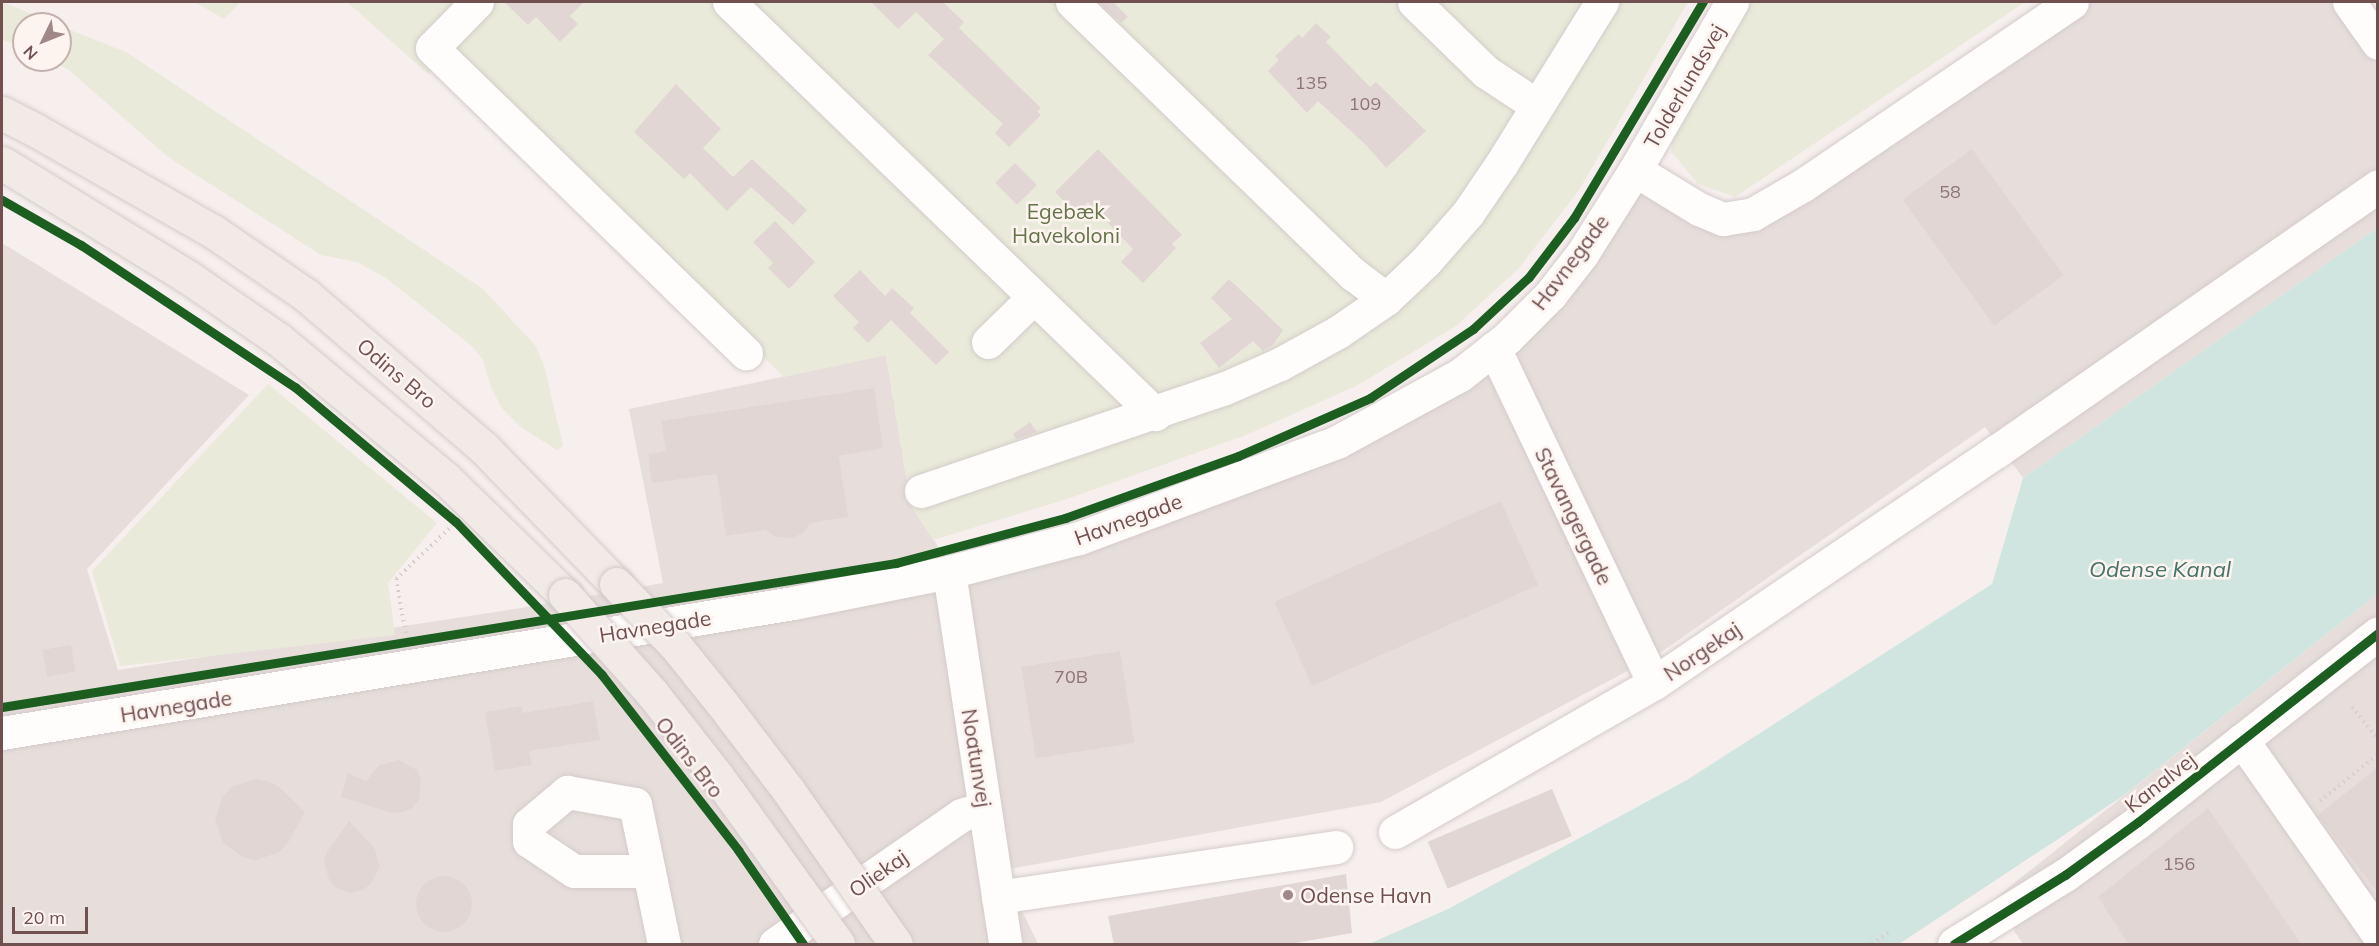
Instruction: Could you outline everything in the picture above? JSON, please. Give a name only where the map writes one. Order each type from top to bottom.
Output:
[{"type":"main road","name":"Odins Bro","points":[[2,113],[214,232],[306,296],[484,448],[675,645],[788,790],[896,945]]},
{"type":"main road","name":"Odins Bro","points":[[2,163],[188,277],[278,339],[445,478],[565,595],[652,693],[717,776],[838,945]]},
{"type":"street","points":[[477,2],[432,48],[746,353]]},
{"type":"street","points":[[729,2],[1155,414]]},
{"type":"street","points":[[1072,2],[1353,274],[1386,298]]},
{"type":"street","points":[[1414,2],[1486,72],[1536,105]]},
{"type":"street","points":[[921,491],[1155,414],[1280,364],[1338,332],[1386,298],[1425,262],[1468,213],[1502,163],[1602,2]]},
{"type":"street","name":"Tolderlundsvej","points":[[1635,170],[1732,2]]},
{"type":"street","points":[[1635,170],[1699,209],[1723,219],[1753,214],[1803,185],[2072,2]]},
{"type":"street","points":[[2349,2],[2378,43]]},
{"type":"street","name":"Havnegade","points":[[2,733],[793,603],[949,572],[1079,538],[1337,442],[1460,375],[1494,348],[1550,295],[1582,254],[1635,170]]},
{"type":"street","name":"Norgekaj","points":[[1395,832],[1654,683],[1997,450],[2378,186]]},
{"type":"street","points":[[988,342],[1034,297]]},
{"type":"street","name":"Stavangergade","points":[[1494,348],[1654,683]]},
{"type":"street","name":"Noatunvej","points":[[949,572],[1005,945]]},
{"type":"street","name":"Kanalvej","points":[[1954,945],[2065,875],[2138,822],[2378,633]]},
{"type":"street","points":[[2242,740],[2378,934]]},
{"type":"street","name":"Oliekaj","points":[[775,945],[961,815],[984,808]]},
{"type":"street","points":[[998,897],[1336,847]]},
{"type":"street","points":[[649,871],[664,945]]},
{"type":"path","points":[[447,515],[464,530]]},
{"type":"path","points":[[408,643],[396,579],[456,522]]},
{"type":"path","points":[[396,645],[420,641]]},
{"type":"path","points":[[2352,707],[2378,739]]},
{"type":"path","points":[[2313,806],[2378,754]]},
{"type":"path","points":[[1872,945],[1891,931]]},
{"type":"shaded area","points":[[2091,2],[2340,2],[2377,56],[2377,228],[2023,478],[1985,427],[1654,657],[1381,802],[1003,870],[1038,944],[2,944],[2,243],[249,395],[87,569],[118,670],[521,608],[663,583],[629,409],[886,355],[911,506],[961,581],[1087,554],[1355,449],[1484,369],[1639,188],[1706,225],[1794,206]]},
{"type":"shaded area","points":[[2377,594],[2377,944],[2023,944],[1993,900]]},
{"type":"green space","points":[[2,2],[26,12],[12,12],[12,43],[2,40]]},
{"type":"green space","points":[[194,2],[241,2],[224,19]]},
{"type":"green space","name":"Egebæk Havekoloni","points":[[347,2],[1688,2],[1579,190],[1519,268],[1456,326],[1356,386],[1246,435],[1070,498],[933,540],[911,506],[886,355],[784,377],[454,54],[428,74]]},
{"type":"green space","points":[[1750,2],[2025,2],[1735,197],[1698,184],[1671,151],[1674,130]]},
{"type":"green space","points":[[72,31],[126,52],[483,289],[535,345],[544,365],[563,446],[557,450],[522,428],[501,407],[491,387],[483,360],[473,347],[386,278],[357,262],[321,255],[168,157],[71,72]]},
{"type":"green space","points":[[268,384],[437,523],[388,583],[395,635],[120,666],[92,571]]},
{"type":"water","name":"Odense Kanal","points":[[2377,228],[2377,594],[2123,796],[1899,944],[1369,944],[1448,909],[1687,780],[1992,584],[2023,478]]},
{"type":"building","points":[[504,2],[584,2],[570,16],[578,24],[560,42],[536,17],[528,25]]},
{"type":"building","points":[[871,2],[943,2],[964,22],[959,28],[1041,108],[1037,111],[1041,115],[1009,147],[995,133],[1003,124],[928,55],[944,39],[916,12],[898,29]]},
{"type":"building","points":[[1098,2],[1113,2],[1128,17],[1121,23]]},
{"type":"building","points":[[1316,23],[1331,37],[1326,42],[1370,87],[1376,82],[1426,131],[1386,168],[1367,146],[1318,101],[1307,113],[1268,71],[1279,60],[1275,56],[1299,34],[1302,38]]},
{"type":"building","points":[[676,84],[721,129],[703,148],[733,177],[752,159],[807,210],[793,225],[751,187],[727,211],[690,173],[684,179],[634,132]]},
{"type":"building","points":[[1098,149],[1182,235],[1172,244],[1176,248],[1143,283],[1121,262],[1133,249],[1088,202],[1076,214],[1055,192]]},
{"type":"building","points":[[1972,149],[2064,275],[1994,326],[1902,200]]},
{"type":"building","points":[[1015,163],[1037,185],[1017,205],[995,183]]},
{"type":"building","points":[[775,221],[815,262],[789,289],[768,268],[773,263],[753,242]]},
{"type":"building","points":[[860,270],[885,296],[892,288],[914,308],[910,313],[949,352],[936,365],[891,320],[868,343],[853,328],[859,322],[833,296]]},
{"type":"building","points":[[1229,279],[1283,330],[1273,345],[1263,351],[1253,341],[1219,368],[1200,343],[1232,319],[1211,298]]},
{"type":"building","points":[[874,388],[883,448],[839,456],[848,517],[810,523],[804,532],[793,538],[776,537],[765,530],[726,536],[717,474],[652,483],[648,454],[666,451],[661,421]]},
{"type":"building","points":[[1030,422],[1037,432],[1016,439],[1013,434]]},
{"type":"building","points":[[1501,501],[1538,585],[1312,686],[1274,602]]},
{"type":"building","points":[[71,645],[76,672],[47,677],[42,650]]},
{"type":"building","points":[[1120,651],[1135,743],[1036,758],[1021,667]]},
{"type":"building","points":[[593,701],[600,740],[529,751],[532,765],[495,771],[485,712],[522,706],[523,713]]},
{"type":"building","points":[[399,760],[417,770],[421,780],[419,800],[412,808],[392,813],[341,797],[348,773],[366,781],[379,765]]},
{"type":"building","points":[[2378,767],[2378,893],[2318,815]]},
{"type":"building","points":[[256,779],[268,781],[279,787],[305,812],[288,843],[280,852],[256,860],[244,858],[223,843],[215,819],[223,796],[232,787]]},
{"type":"building","points":[[1552,789],[1572,836],[1448,889],[1428,842]]},
{"type":"building","points":[[2208,808],[2302,945],[2129,945],[2098,897]]},
{"type":"building","points":[[349,821],[375,849],[380,867],[371,884],[363,890],[349,893],[335,887],[329,880],[324,861],[327,852]]},
{"type":"building","name":"Odense Havn","points":[[1346,874],[1352,933],[1284,945],[1114,945],[1108,916]]},
{"type":"building","points":[[444,876],[455,878],[464,884],[470,893],[472,904],[470,915],[464,924],[455,930],[444,932],[433,930],[424,924],[418,915],[416,904],[418,893],[424,884],[433,878]]},
{"type":"cycle path","points":[[2,707],[896,563],[1065,518],[1238,456],[1370,398],[1473,329],[1529,277],[1574,218],[1703,2]]},
{"type":"cycle path","points":[[2,200],[81,245],[295,387],[456,522],[602,675],[738,850],[803,944]]},
{"type":"cycle path","points":[[1954,944],[2065,875],[2138,822],[2378,633]]},
{"type":"place","name":"Odense Havn","points":[[1288,895]]}]
